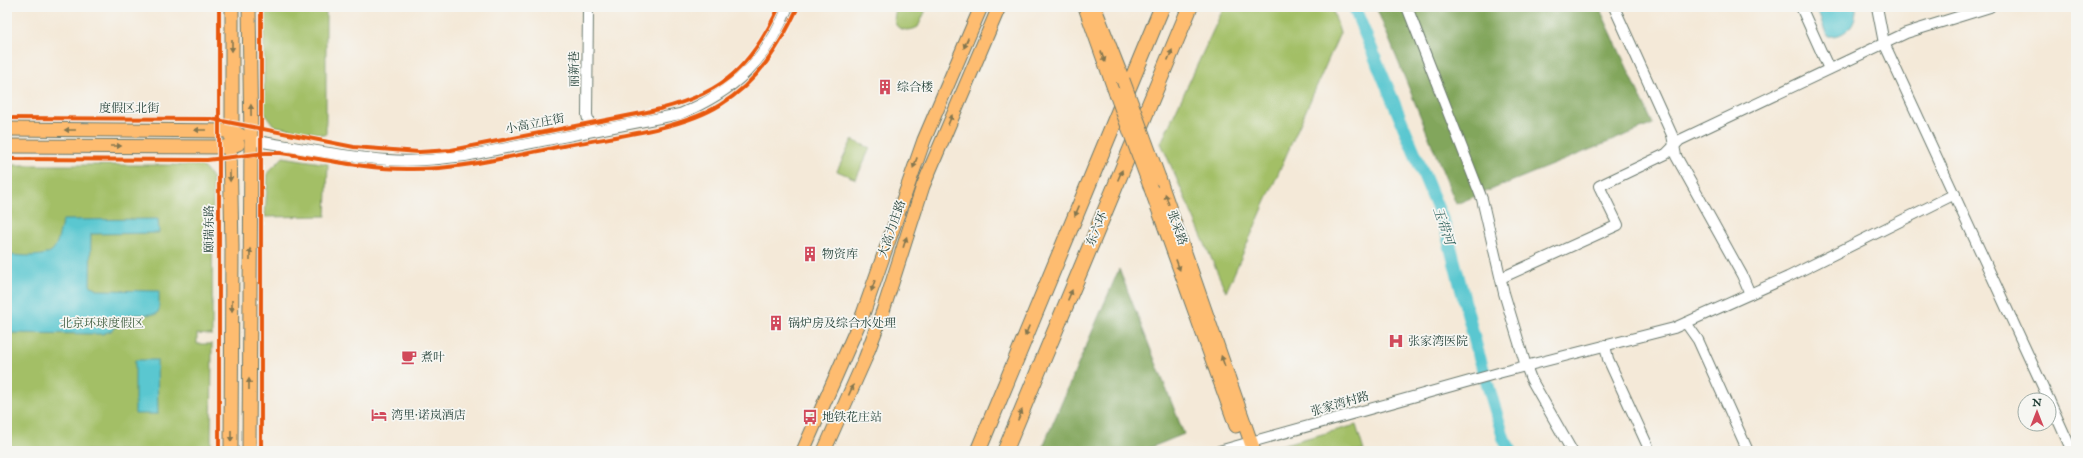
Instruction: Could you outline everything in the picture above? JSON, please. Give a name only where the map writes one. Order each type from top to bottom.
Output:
[{"type":"highway","points":[[978,451],[1162,7]]},
{"type":"highway","name":"东六环","points":[[1005,451],[1190,7]]},
{"type":"main road","points":[[249,7],[251,140],[249,451]]},
{"type":"main road","name":"大高力庄路","points":[[803,451],[863,314],[924,140],[981,7]]},
{"type":"main road","name":"大高力庄路","points":[[824,451],[865,359],[884,311],[923,186],[999,7]]},
{"type":"main road","name":"张采路","points":[[1085,7],[1151,189],[1248,447]]},
{"type":"main road","name":"张采路","points":[[1094,7],[1159,178],[1248,447]]},
{"type":"main road","name":"颐瑞东路","points":[[230,9],[232,131],[230,147],[232,247],[231,451]]},
{"type":"main road","name":"度假区北街","points":[[7,129],[232,131],[251,140]]},
{"type":"main road","points":[[7,146],[230,147],[251,140]]},
{"type":"street","name":"丽新巷","points":[[588,7],[587,115],[591,131]]},
{"type":"street","name":"小高立庄街","points":[[251,140],[360,157],[388,160],[431,160],[464,156],[680,114],[704,104],[731,87],[751,69],[767,48],[788,7]]},
{"type":"street","points":[[1407,7],[1482,198],[1501,278],[1526,366],[1531,379],[1572,451]]},
{"type":"street","points":[[1614,7],[1672,135],[1676,156],[1742,275],[1750,294]]},
{"type":"street","points":[[1801,7],[1829,69]]},
{"type":"street","points":[[1877,7],[1884,43],[2045,392]]},
{"type":"street","points":[[1501,278],[1618,225],[1599,186],[1666,154],[1680,140],[1906,33],[1990,7]]},
{"type":"street","name":"张家湾村路","points":[[1219,451],[1248,447],[1468,381],[1674,328],[1750,294],[1955,194]]},
{"type":"street","points":[[1686,323],[1698,340],[1748,451]]},
{"type":"street","points":[[1605,345],[1608,359],[1650,451]]},
{"type":"street","points":[[2057,418],[2072,451]]},
{"type":"green space","points":[[264,7],[326,7],[326,135],[274,126],[264,112]]},
{"type":"green space","points":[[896,7],[924,7],[925,12],[918,27],[905,30],[899,28],[894,19]]},
{"type":"green space","points":[[1224,7],[1332,7],[1340,33],[1226,292],[1161,143]]},
{"type":"green space","points":[[1376,7],[1599,7],[1653,124],[1456,204]]},
{"type":"green space","points":[[852,140],[870,148],[856,179],[837,171]]},
{"type":"green space","points":[[283,157],[328,164],[326,216],[265,217],[268,172]]},
{"type":"green space","name":"北京环球度假区","points":[[7,165],[201,165],[213,178],[212,335],[197,334],[197,344],[212,344],[211,451],[7,451]]},
{"type":"green space","points":[[1119,269],[1184,434],[1142,451],[1041,451]]},
{"type":"green space","points":[[1356,425],[1364,451],[1271,451],[1270,448]]},
{"type":"water","points":[[1816,7],[1856,7],[1856,13],[1849,29],[1839,35],[1827,36]]},
{"type":"water","points":[[158,219],[159,233],[91,234],[90,285],[98,290],[159,291],[159,310],[157,314],[129,315],[111,331],[102,334],[7,333],[7,255],[33,256],[46,254],[51,251],[55,247],[63,220]]},
{"type":"water","points":[[135,360],[157,360],[158,414],[135,414]]},
{"type":"waterway","name":"玉带河","points":[[1354,7],[1445,226],[1477,349],[1504,439],[1511,451]]},
{"type":"cycle path","points":[[219,7],[219,451]]},
{"type":"cycle path","points":[[261,7],[261,451]]},
{"type":"cycle path","points":[[7,118],[212,119],[354,147],[419,152],[451,150],[647,112],[672,106],[693,98],[712,89],[743,65],[756,49],[768,30],[779,7]]},
{"type":"cycle path","points":[[7,159],[207,160],[265,153],[281,153],[391,169],[427,169],[485,162],[563,146],[644,132],[665,127],[704,114],[734,96],[757,74],[766,62],[784,36],[798,7]]},
{"type":"place","name":"综合楼","points":[[885,87]]},
{"type":"place","name":"物资库","points":[[810,254]]},
{"type":"place","name":"锅炉房及综合水处理","points":[[776,323]]},
{"type":"place","name":"张家湾医院","points":[[1396,341]]},
{"type":"place","name":"煮叶","points":[[409,357]]},
{"type":"place","name":"湾里·诺岚酒店","points":[[379,415]]},
{"type":"place","name":"地铁花庄站","points":[[810,417]]}]
